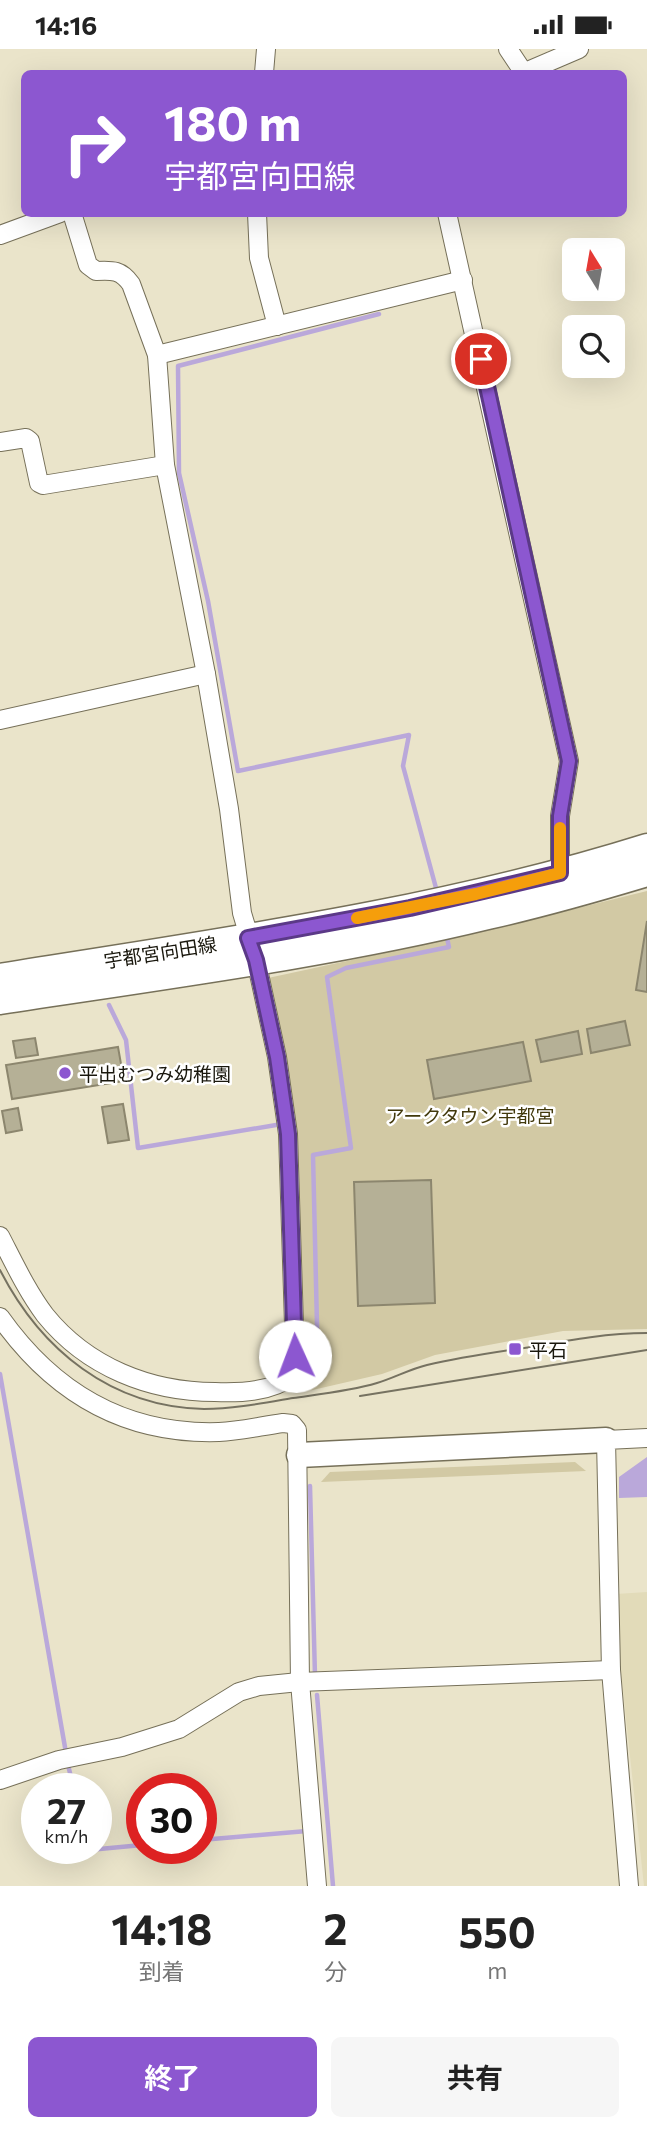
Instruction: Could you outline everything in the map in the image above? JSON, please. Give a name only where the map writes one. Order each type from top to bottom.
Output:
[{"type":"main road","name":"宇都宮向田線","points":[[0,1000],[252,949],[388,913],[560,873],[647,848]]},
{"type":"main road","name":"宇都宮向田線","points":[[0,978],[252,949],[486,916],[647,873]]},
{"type":"street","points":[[264,70],[266,49]]},
{"type":"street","points":[[508,49],[521,70]]},
{"type":"street","points":[[543,69],[579,49]]},
{"type":"street","points":[[0,235],[49,217]]},
{"type":"street","points":[[0,1236],[29,1291],[46,1315],[66,1337],[95,1359],[125,1375],[157,1387],[188,1392],[224,1392],[273,1386],[292,1376],[295,1356],[288,1134],[277,1057],[252,949],[206,674],[165,465],[157,355],[131,284],[124,275],[115,270],[96,271],[88,265],[73,217]]},
{"type":"street","points":[[257,217],[259,258],[277,326]]},
{"type":"street","points":[[448,217],[569,761],[560,816],[560,873]]},
{"type":"street","points":[[157,355],[463,280]]},
{"type":"street","points":[[0,442],[26,437],[30,441],[39,483],[43,485],[165,465]]},
{"type":"street","points":[[0,720],[206,674]]},
{"type":"street","points":[[0,1317],[23,1349],[51,1377],[92,1403],[117,1414],[156,1427],[188,1430],[218,1432],[283,1423],[292,1425],[297,1430],[299,1455],[294,1683],[317,1886]]},
{"type":"street","points":[[299,1455],[647,1438]]},
{"type":"street","points":[[606,1440],[611,1670],[629,1886]]},
{"type":"street","points":[[0,1780],[68,1758],[122,1747],[179,1729],[239,1692],[259,1686],[611,1670]]},
{"type":"shaded area","points":[[647,1457],[647,1497],[619,1498],[619,1477]]},
{"type":"shaded area","points":[[647,1592],[647,1886],[644,1886],[619,1654],[616,1594]]},
{"type":"green space","name":"アークタウン宇都宮","points":[[647,891],[647,1329],[563,1331],[435,1355],[382,1374],[304,1392],[293,1132],[279,1029],[268,978],[477,933]]},
{"type":"green space","points":[[575,1462],[586,1471],[321,1482],[330,1472]]},
{"type":"building","points":[[647,921],[647,992],[636,990]]},
{"type":"building","points":[[625,1021],[630,1045],[591,1053],[587,1029]]},
{"type":"building","points":[[578,1031],[582,1054],[541,1062],[536,1040]]},
{"type":"building","points":[[35,1038],[38,1055],[16,1058],[13,1041]]},
{"type":"building","points":[[523,1042],[531,1081],[434,1099],[427,1060]]},
{"type":"building","name":"平出むつみ幼稚園","points":[[118,1047],[124,1081],[12,1099],[6,1065]]},
{"type":"building","points":[[123,1104],[129,1140],[108,1143],[102,1107]]},
{"type":"building","points":[[18,1108],[22,1130],[6,1133],[2,1111]]},
{"type":"building","points":[[431,1180],[435,1303],[358,1306],[354,1182]]},
{"type":"waterway","points":[[379,314],[178,366],[179,473],[208,601],[238,771],[409,735],[403,766],[436,888]]},
{"type":"waterway","points":[[318,1368],[313,1155],[351,1148],[327,977],[346,968],[449,947],[447,938]]},
{"type":"waterway","points":[[109,1005],[126,1040],[138,1148],[282,1124]]},
{"type":"waterway","points":[[0,1374],[66,1753]]},
{"type":"waterway","points":[[310,1486],[315,1676]]},
{"type":"waterway","points":[[317,1695],[333,1886]]},
{"type":"waterway","points":[[67,1761],[70,1773]]},
{"type":"waterway","points":[[217,1839],[307,1831]]},
{"type":"waterway","points":[[112,1848],[126,1847]]},
{"type":"tram line","points":[[0,1270],[36,1325],[58,1349],[82,1369],[139,1398],[170,1406],[204,1409],[260,1404],[356,1388],[421,1367],[466,1357],[589,1337],[647,1333]]},
{"type":"tram line","points":[[360,1396],[647,1350]]},
{"type":"slow traffic","points":[[357,918],[476,894],[560,873],[560,828]]},
{"type":"place","name":"平出むつみ幼稚園","points":[[65,1073]]},
{"type":"place","name":"平石","points":[[515,1349]]},
{"type":"route","points":[[295,1356],[288,1134],[277,1057],[256,960],[248,938],[410,908],[560,873],[560,816],[569,761],[481,359]]}]
